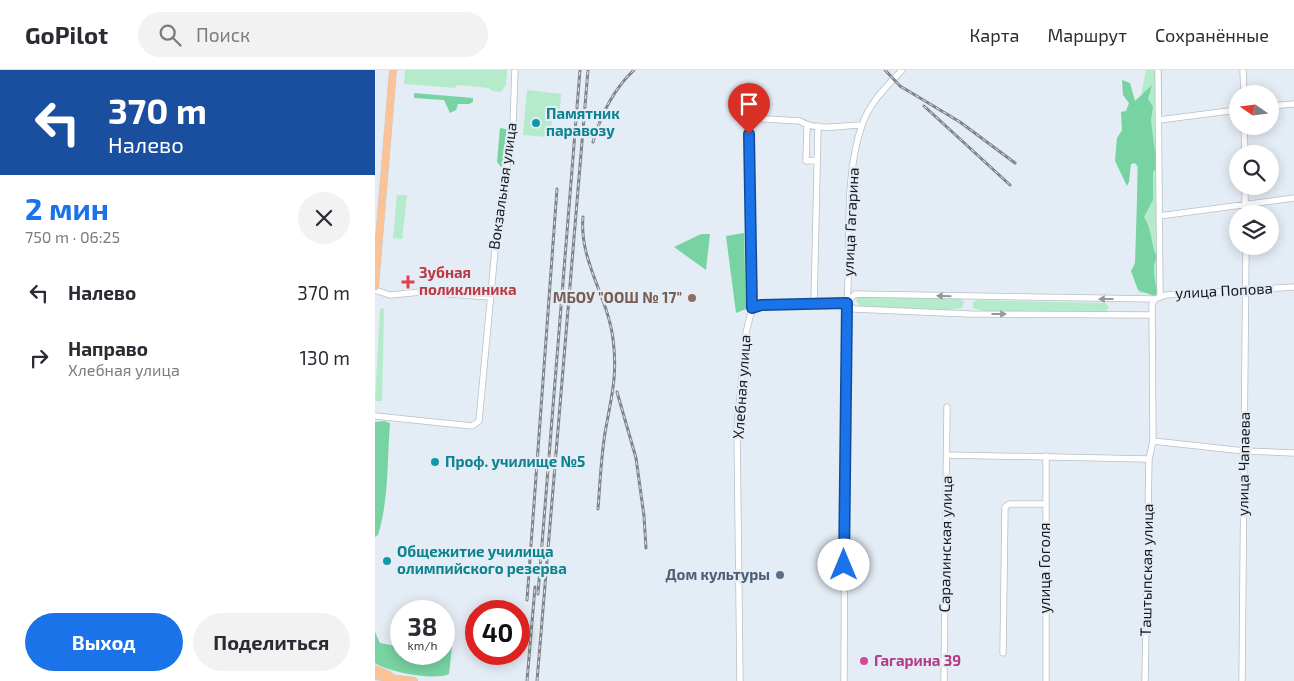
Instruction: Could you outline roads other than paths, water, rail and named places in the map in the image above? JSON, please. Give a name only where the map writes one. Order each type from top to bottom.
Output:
[{"type":"main road","points":[[375,288],[393,70]]},
{"type":"main road","points":[[375,669],[407,681]]},
{"type":"main road","points":[[375,676],[414,681]]},
{"type":"street","name":"Вокзальная улица","points":[[375,416],[472,426],[479,421],[490,297],[513,125],[515,70]]},
{"type":"street","name":"улица Гагарина","points":[[843,681],[847,303],[853,163],[862,125],[879,93],[901,70]]},
{"type":"street","name":"Таштыпская улица","points":[[1145,681],[1149,459],[1153,441],[1152,315],[1157,298],[1159,216],[1158,70]]},
{"type":"street","points":[[1243,70],[1244,85]]},
{"type":"street","points":[[1279,105],[1294,104]]},
{"type":"street","points":[[1159,120],[1229,111]]},
{"type":"street","name":"Хлебная улица","points":[[740,681],[737,428],[746,333],[752,308],[749,118],[800,121],[807,126],[862,125]]},
{"type":"street","points":[[807,126],[806,160],[817,160]]},
{"type":"street","points":[[814,305],[818,126]]},
{"type":"street","points":[[1245,195],[1245,203]]},
{"type":"street","points":[[1159,216],[1245,203],[1294,198]]},
{"type":"street","name":"улица Чапаева","points":[[1242,681],[1246,255]]},
{"type":"street","name":"улица Попова","points":[[847,303],[855,294],[1157,298],[1294,287]]},
{"type":"street","points":[[375,288],[390,295],[421,292],[490,297]]},
{"type":"street","points":[[752,308],[761,305],[847,303],[854,309],[959,314],[1152,315]]},
{"type":"street","name":"Саралинская улица","points":[[944,681],[947,407]]},
{"type":"street","points":[[1153,441],[1244,451],[1294,453]]},
{"type":"street","points":[[947,455],[1149,459]]},
{"type":"street","name":"улица Гоголя","points":[[1045,456],[1046,681]]},
{"type":"street","points":[[1003,653],[1005,507],[1009,504],[1045,504]]},
{"type":"railway","points":[[538,594],[580,70]]},
{"type":"railway","points":[[537,681],[588,70]]},
{"type":"railway","points":[[593,142],[600,122],[614,94],[634,70]]},
{"type":"railway","points":[[885,70],[900,86],[960,122],[1015,163]]},
{"type":"railway","points":[[924,106],[1010,185]]},
{"type":"railway","points":[[527,600],[557,189]]},
{"type":"railway","points":[[583,217],[585,249],[606,308],[613,339],[615,364],[604,442],[598,509]]},
{"type":"railway","points":[[617,392],[636,458],[644,516],[646,548]]},
{"type":"railway","points":[[527,681],[535,587]]},
{"type":"place","name":"Памятник паравозу","points":[[536,123]]},
{"type":"place","name":"Зубная поликлиника","points":[[408,282]]},
{"type":"place","name":"МБОУ \"ООШ № 17\"","points":[[692,298]]},
{"type":"place","name":"Проф. училище №5","points":[[435,462]]},
{"type":"place","name":"Общежитие училища олимпийского резерва","points":[[387,561]]},
{"type":"place","name":"Дом культуры","points":[[780,575]]},
{"type":"place","name":"Гагарина 39","points":[[864,661]]}]
